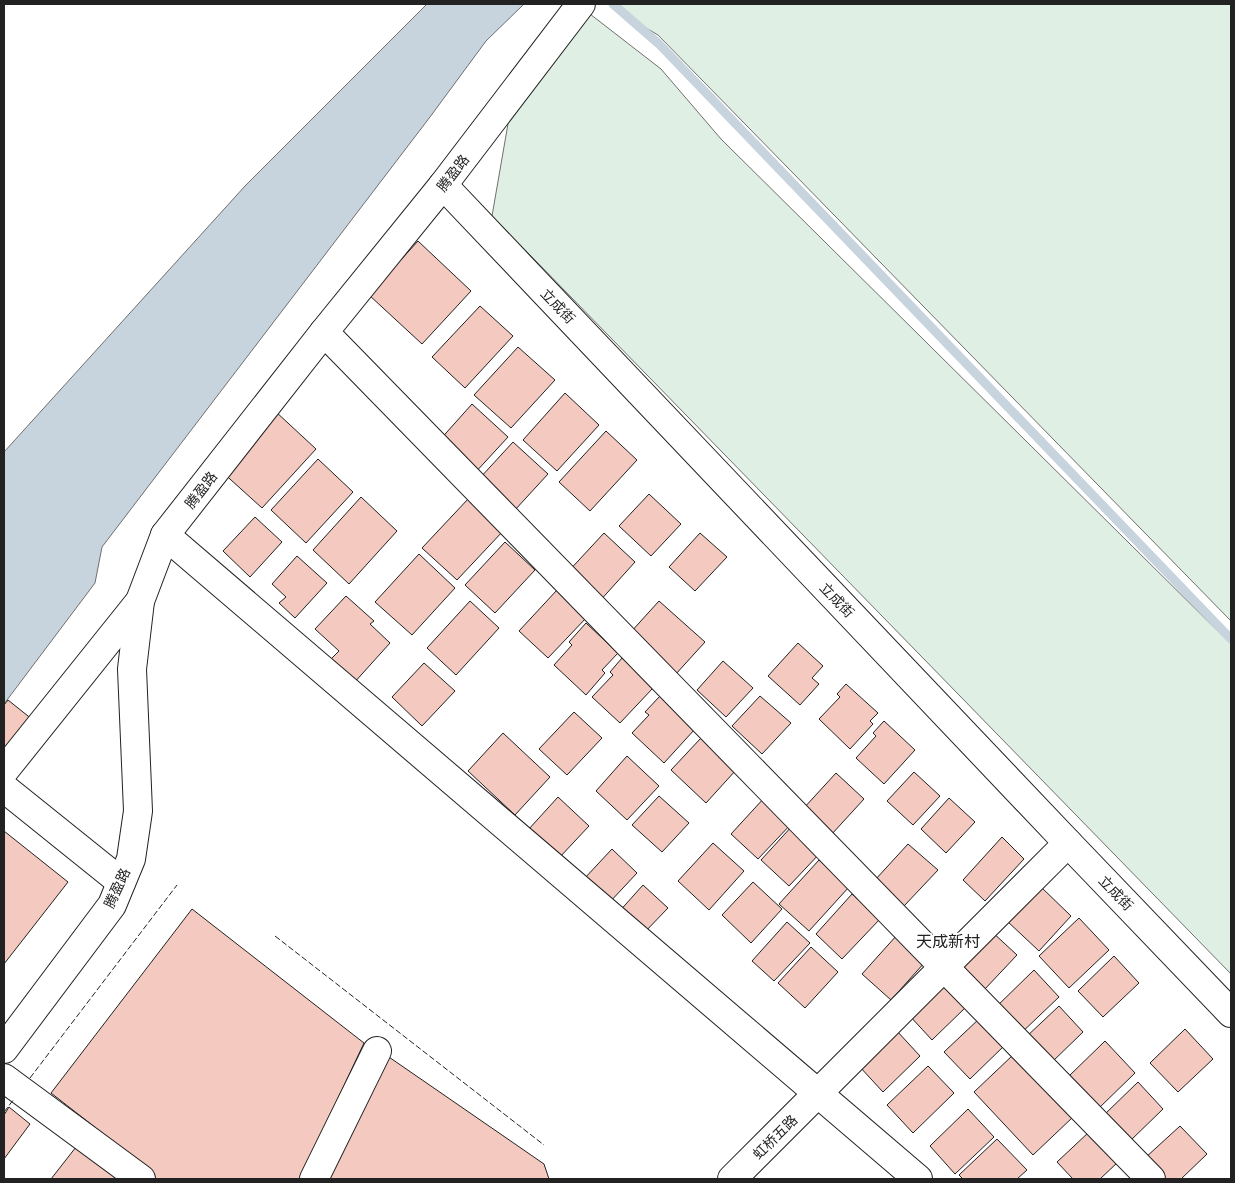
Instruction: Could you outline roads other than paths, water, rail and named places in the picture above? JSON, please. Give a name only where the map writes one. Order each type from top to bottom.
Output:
[{"type":"street","name":"腾盈路","points":[[4,1049],[112,905],[130,860],[138,811],[132,670],[140,601],[165,535],[324,332],[443,185],[581,4]]},
{"type":"street","name":"立成街","points":[[443,185],[1231,1014]]},
{"type":"street","points":[[324,332],[1151,1179]]},
{"type":"street","points":[[165,535],[918,1179]]},
{"type":"street","points":[[4,771],[140,601]]},
{"type":"street","points":[[4,788],[122,882]]},
{"type":"street","name":"虹桥五路","points":[[732,1179],[1068,843]]},
{"type":"street","points":[[314,1179],[377,1051]]},
{"type":"street","points":[[4,1078],[141,1179]]},
{"type":"waterway","points":[[613,4],[659,44],[1231,639]]},
{"type":"district","name":"天成新村","points":[[948,941]]}]
